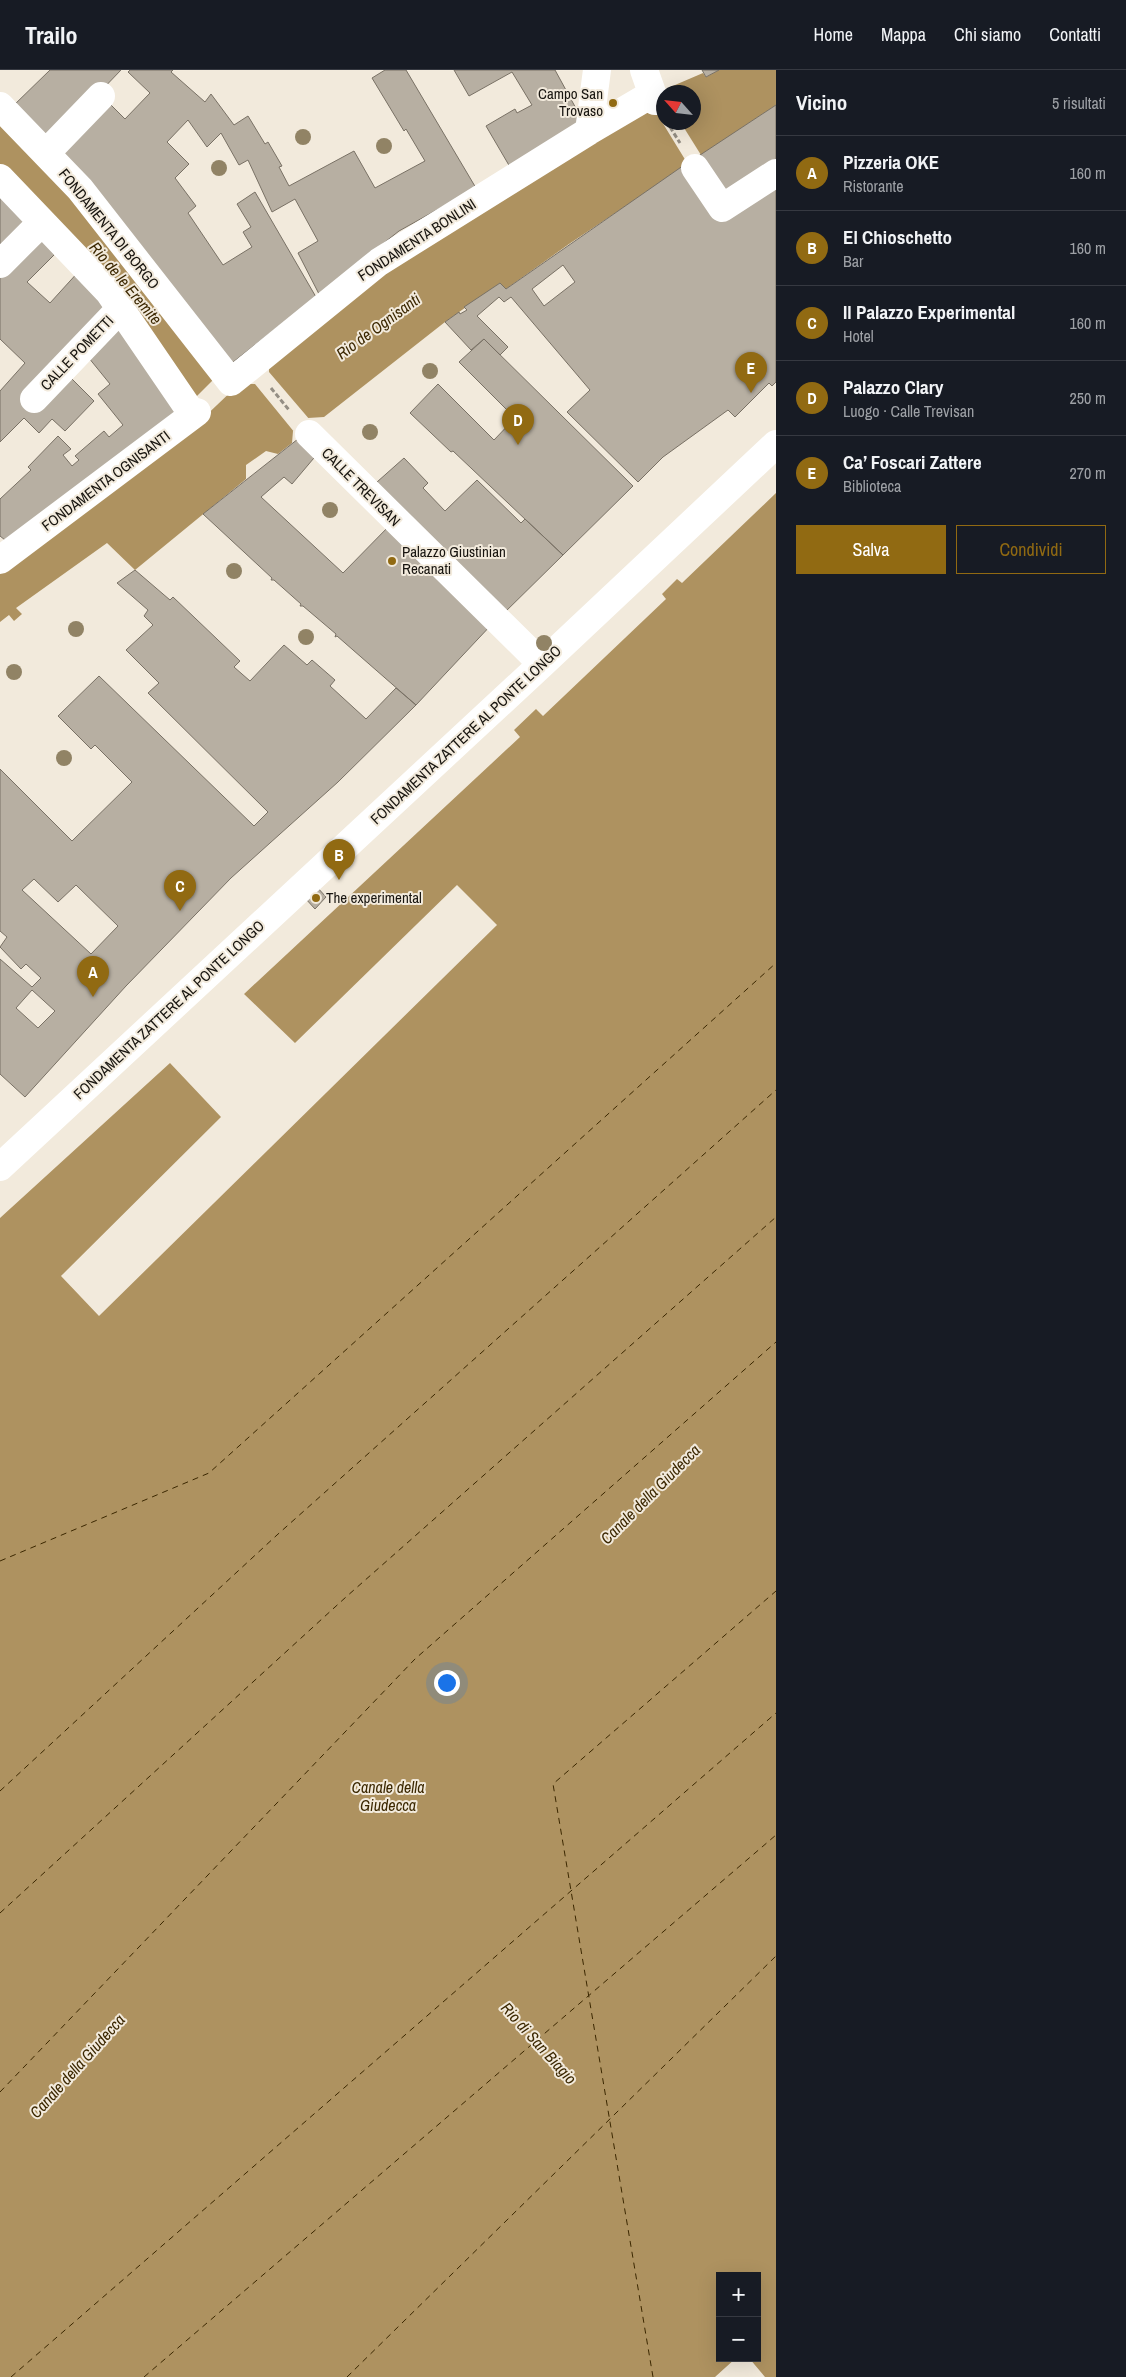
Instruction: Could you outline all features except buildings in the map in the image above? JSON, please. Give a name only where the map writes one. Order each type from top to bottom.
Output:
[{"type":"street","points":[[589,131],[597,70]]},
{"type":"street","points":[[589,131],[650,88]]},
{"type":"street","points":[[47,152],[101,96]]},
{"type":"street","name":"FONDAMENTA DI BORGO","points":[[0,106],[47,152],[80,189],[231,382]]},
{"type":"street","name":"FONDAMENTA BONLINI","points":[[231,382],[378,262],[589,131]]},
{"type":"street","points":[[695,168],[722,208],[776,173]]},
{"type":"street","points":[[0,178],[109,292],[121,308]]},
{"type":"street","points":[[0,264],[42,222]]},
{"type":"street","name":"CALLE POMETTI","points":[[34,399],[121,308]]},
{"type":"street","name":"FONDAMENTA OGNISANTI","points":[[8,555],[195,413],[121,308]]},
{"type":"street","name":"CALLE TREVISAN","points":[[309,434],[542,664]]},
{"type":"street","name":"FONDAMENTA ZATTERE AL PONTE LONGO","points":[[2,1160],[542,664],[776,444]]},
{"type":"path","points":[[271,388],[289,410]]},
{"type":"water","points":[[719,70],[776,70],[776,105],[569,244],[506,289],[500,283],[445,322],[324,417],[308,418],[293,431],[292,443],[278,454],[266,451],[246,465],[246,479],[135,570],[107,543],[16,608],[22,614],[14,621],[9,615],[0,622],[0,570],[196,425],[0,167],[0,112],[241,383],[255,384],[269,372],[268,359],[458,221],[651,104],[656,111],[656,130],[701,130],[701,85],[675,85],[703,73],[706,77]]},
{"type":"water","name":"Canale della Giudecca","points":[[776,493],[776,2377],[765,2377],[752,2362],[761,2362],[761,2272],[716,2272],[716,2362],[732,2362],[715,2377],[0,2377],[0,1218],[170,1063],[221,1117],[61,1276],[99,1316],[497,925],[457,885],[295,1043],[244,994],[520,737],[514,730],[536,709],[543,716],[666,599],[662,594],[677,579],[682,583]]},
{"type":"pier","points":[[656,101],[656,112],[651,104]]},
{"type":"pier","points":[[667,130],[685,130],[701,155],[689,166]]},
{"type":"pier","points":[[268,359],[269,372],[310,420],[295,433],[255,384],[241,383],[244,380],[254,382],[266,371]]},
{"type":"pier","points":[[218,375],[238,385],[196,425],[191,402]]},
{"type":"ferry route","points":[[0,1561],[209,1473],[776,963]]},
{"type":"ferry route","points":[[0,1791],[277,1535],[776,1090]]},
{"type":"ferry route","points":[[0,1913],[346,1597],[776,1217]]},
{"type":"ferry route","points":[[0,2092],[415,1659],[776,1342]]},
{"type":"ferry route","points":[[653,2377],[553,1784],[776,1591]]},
{"type":"ferry route","points":[[11,2377],[776,1713]]},
{"type":"ferry route","points":[[144,2377],[776,1835]]},
{"type":"ferry route","points":[[347,2377],[776,1956]]},
{"type":"place","name":"Campo San Trovaso","points":[[613,103]]},
{"type":"place","name":"Ca’ Foscari Zattere","points":[[751,393]]},
{"type":"place","name":"Palazzo Clary","points":[[518,445]]},
{"type":"place","name":"Palazzo Giustinian Recanati","points":[[392,561]]},
{"type":"place","name":"El Chioschetto","points":[[339,880]]},
{"type":"place","name":"The experimental","points":[[316,898]]},
{"type":"place","name":"Il Palazzo Experimental","points":[[180,911]]},
{"type":"place","name":"Pizzeria OKE","points":[[93,997]]},
{"type":"water label","name":"Rio de le Eremite","points":[[126,283]]},
{"type":"water label","name":"Rio de Ognisanti","points":[[378,326]]},
{"type":"water label","name":"Rio di San Biagio","points":[[539,2043]]}]
